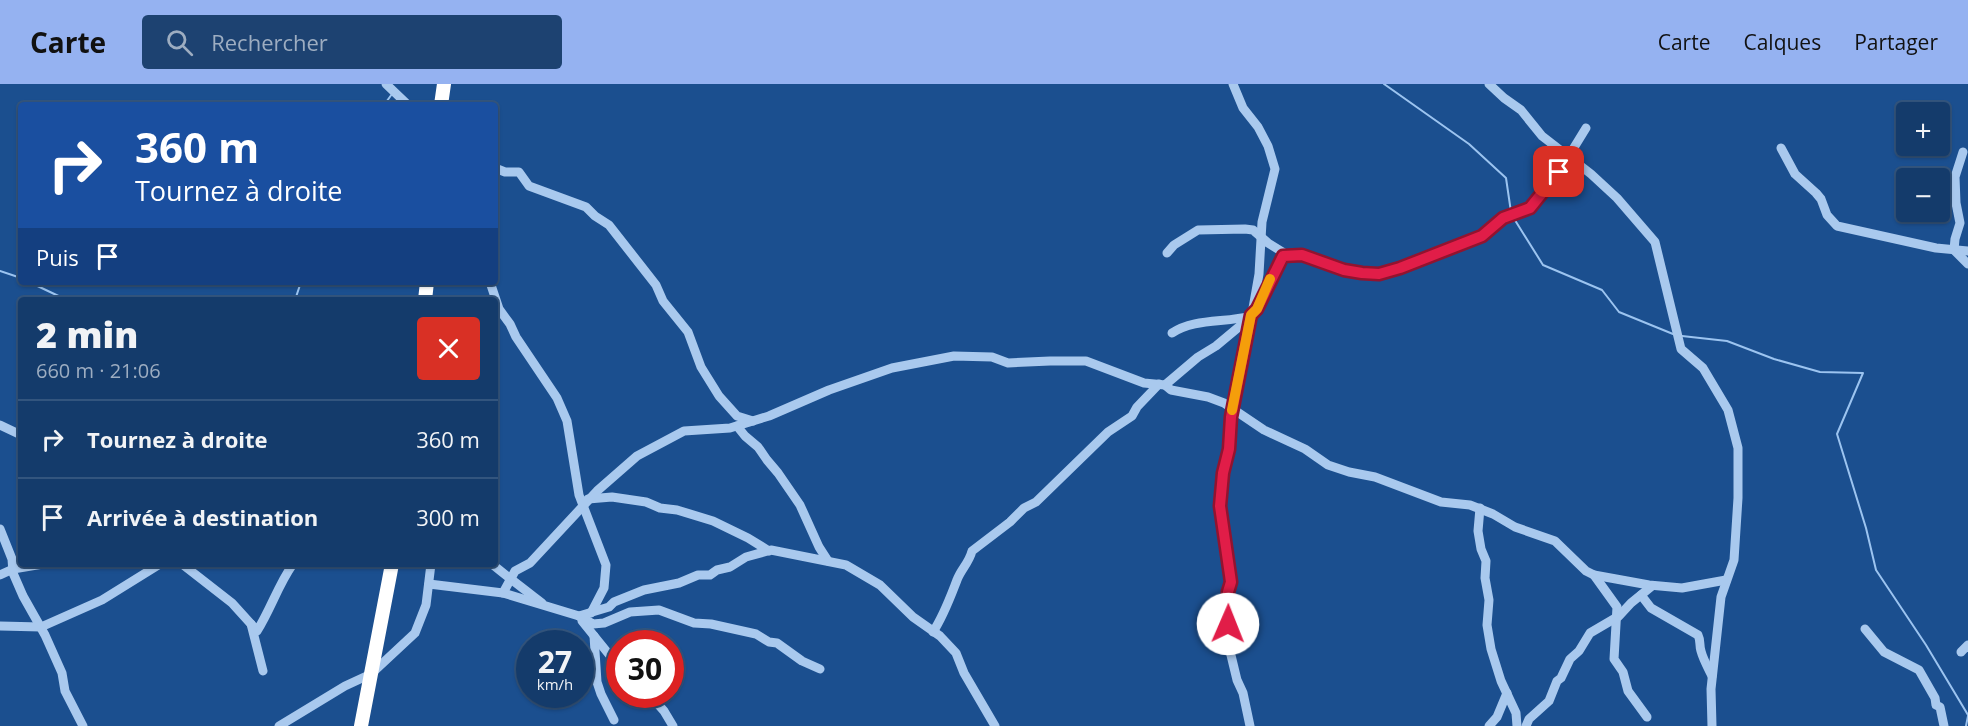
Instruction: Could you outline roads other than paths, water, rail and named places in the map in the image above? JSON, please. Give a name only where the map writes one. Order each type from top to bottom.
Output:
[{"type":"highway","points":[[441,102],[444,84]]},
{"type":"highway","points":[[361,726],[391,567]]},
{"type":"street","points":[[386,84],[405,102]]},
{"type":"street","points":[[1233,84],[1243,108],[1258,127],[1268,146],[1275,169],[1262,222],[1259,274],[1232,409],[1229,449],[1223,473],[1220,517],[1231,582],[1227,614],[1229,647],[1250,726]]},
{"type":"street","points":[[1490,84],[1521,110],[1542,136],[1617,198],[1655,242],[1681,349],[1703,368],[1728,410],[1738,448],[1739,470],[1734,560],[1721,597],[1712,676],[1712,726]]},
{"type":"street","points":[[933,632],[945,613],[958,578],[970,560],[972,551],[1010,522],[1024,508],[1036,502],[1108,432],[1132,416],[1137,407],[1162,384],[1216,346],[1251,315],[1257,309],[1283,256],[1302,255],[1344,270],[1379,274],[1482,236],[1503,218],[1530,208],[1568,157],[1586,128]]},
{"type":"street","points":[[1781,148],[1795,174],[1821,199],[1827,215],[1837,226],[1936,248],[1968,251]]},
{"type":"street","points":[[1964,152],[1955,177],[1956,203],[1960,223],[1954,239],[1954,250],[1968,264]]},
{"type":"street","points":[[498,169],[505,172],[519,172],[529,186],[586,207],[609,225],[656,285],[663,302],[688,332],[701,367],[719,396],[736,416],[753,421]]},
{"type":"street","points":[[1167,253],[1174,245],[1198,230],[1245,229],[1253,230],[1289,256]]},
{"type":"street","points":[[498,306],[557,398],[567,421],[579,495],[585,503],[606,566],[604,588],[591,613]]},
{"type":"street","points":[[1172,333],[1199,323],[1251,315]]},
{"type":"street","points":[[503,593],[514,571],[530,563],[585,503],[637,456],[684,431],[730,428],[796,406],[829,390],[892,368],[954,356],[992,357],[1008,363],[1086,361],[1144,382],[1162,384],[1171,390],[1215,399],[1264,430],[1305,449],[1328,465],[1375,477],[1441,502],[1461,503],[1480,508],[1515,527],[1555,541],[1586,571],[1594,575],[1652,586],[1682,588],[1726,580]]},
{"type":"street","points":[[0,425],[18,434]]},
{"type":"street","points":[[737,426],[758,447],[778,473],[800,506],[819,548],[828,561]]},
{"type":"street","points":[[585,503],[612,497],[677,510],[713,521],[769,551]]},
{"type":"street","points":[[1480,508],[1478,531],[1486,561],[1485,578],[1490,600],[1488,632],[1493,657],[1516,713],[1517,726]]},
{"type":"street","points":[[0,529],[23,596],[41,627],[62,673],[65,691],[82,726]]},
{"type":"street","points":[[579,616],[644,590],[679,583],[698,575],[710,574],[730,567],[746,556],[769,551],[828,561],[854,569],[880,585],[913,617],[956,653],[964,673],[995,726]]},
{"type":"street","points":[[0,575],[25,567]]},
{"type":"street","points":[[0,626],[41,627],[102,600],[155,567]]},
{"type":"street","points":[[186,567],[232,603],[256,631],[275,601],[280,584],[290,567]]},
{"type":"street","points":[[279,726],[345,686],[371,674],[415,633],[426,605],[431,567]]},
{"type":"street","points":[[495,567],[509,580],[520,585],[546,605]]},
{"type":"street","points":[[1594,575],[1616,604],[1614,659],[1623,672],[1628,691],[1647,717]]},
{"type":"street","points":[[429,584],[503,593],[579,616],[593,624],[604,623],[630,612],[659,610],[694,623],[711,624],[756,634],[769,642],[777,643],[802,661],[820,669]]},
{"type":"street","points":[[1526,726],[1529,720],[1549,701],[1570,658],[1579,651],[1590,633],[1616,618],[1652,586]]},
{"type":"street","points":[[1641,595],[1651,608],[1698,636],[1701,640],[1700,648],[1712,676]]},
{"type":"street","points":[[579,616],[590,630]]},
{"type":"street","points":[[251,624],[263,671]]},
{"type":"street","points":[[1865,629],[1884,652],[1919,670],[1935,698],[1936,705],[1940,707],[1944,726]]},
{"type":"street","points":[[594,636],[606,651]]},
{"type":"street","points":[[594,636],[597,682],[614,720]]},
{"type":"street","points":[[1489,726],[1497,717],[1507,693]]},
{"type":"street","points":[[661,708],[673,726]]},
{"type":"waterway","points":[[1384,84],[1469,144],[1506,178],[1511,212]]},
{"type":"waterway","points":[[386,102],[392,94]]},
{"type":"waterway","points":[[1513,217],[1543,265],[1602,290],[1619,312],[1673,334]]},
{"type":"waterway","points":[[0,271],[18,277]]},
{"type":"waterway","points":[[35,285],[61,297]]},
{"type":"waterway","points":[[296,297],[300,285]]},
{"type":"waterway","points":[[1682,336],[1727,341],[1774,359],[1820,372],[1863,373],[1837,434],[1866,528],[1876,570],[1926,645],[1968,715]]},
{"type":"waterway","points":[[1966,726],[1968,716]]}]
